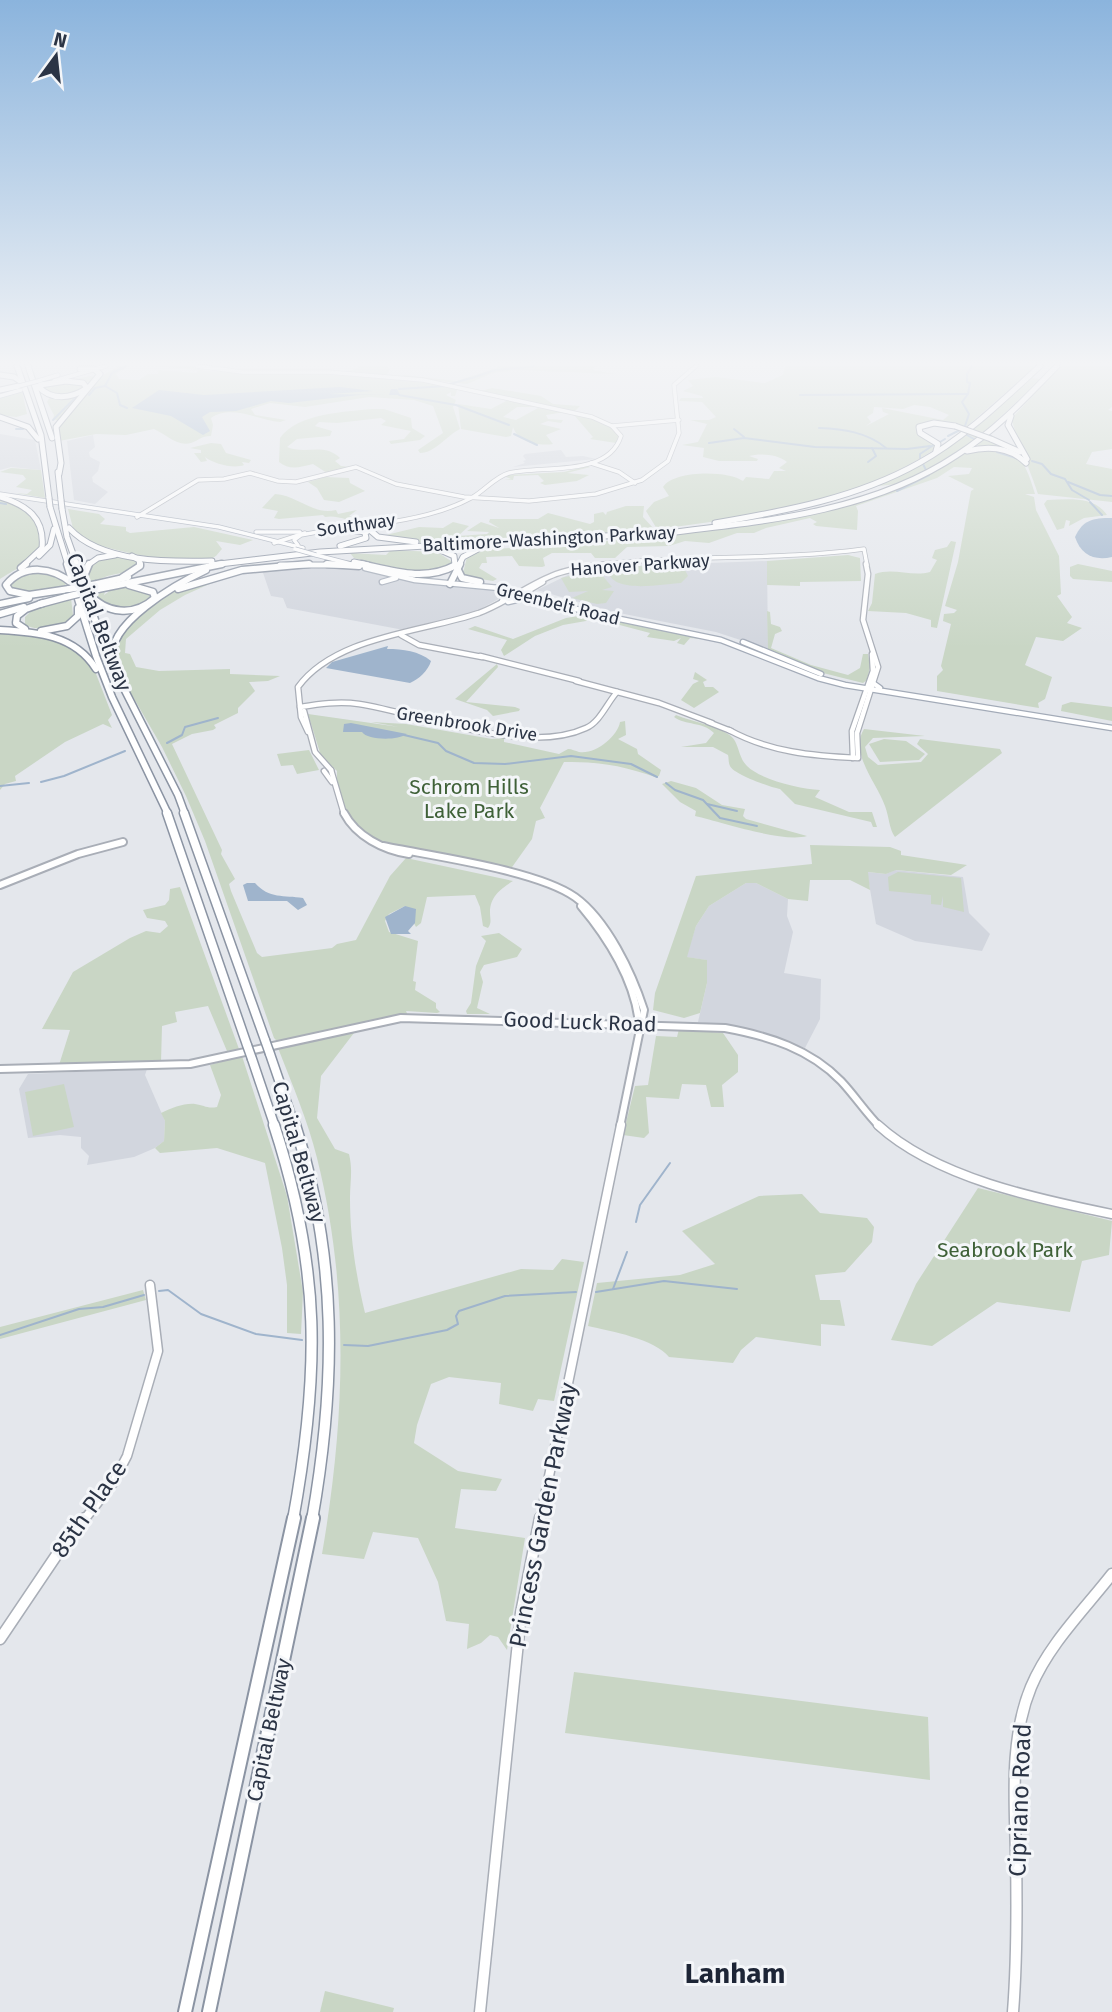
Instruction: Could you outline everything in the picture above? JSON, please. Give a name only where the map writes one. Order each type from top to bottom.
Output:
[{"type":"highway","name":"Capital Beltway","points":[[45,460],[50,507],[71,587],[112,697],[169,816],[288,1169],[305,1240],[313,1311],[311,1407],[294,1519],[185,2012]]},
{"type":"highway","name":"Capital Beltway","points":[[56,460],[62,511],[83,585],[116,676],[178,794],[308,1166],[323,1237],[331,1328],[329,1406],[313,1520],[209,2012]]},
{"type":"highway","points":[[59,474],[61,460]]},
{"type":"highway","name":"Baltimore-Washington Parkway","points":[[0,614],[100,586],[299,550],[631,534],[754,516],[863,488],[922,460]]},
{"type":"highway","name":"Baltimore-Washington Parkway","points":[[262,557],[386,548],[533,544],[672,533],[798,514],[890,489],[949,460]]},
{"type":"highway","points":[[1023,460],[1027,463]]},
{"type":"highway","points":[[0,496],[28,508],[42,528],[42,548],[21,568]]},
{"type":"highway","points":[[62,511],[74,536],[89,545],[104,549],[184,562],[262,557]]},
{"type":"highway","points":[[0,582],[48,548],[54,536],[54,522]]},
{"type":"highway","points":[[341,529],[370,528],[384,524]]},
{"type":"highway","points":[[365,528],[394,541],[489,542]]},
{"type":"highway","points":[[299,550],[353,543],[364,539],[365,528]]},
{"type":"highway","points":[[451,582],[465,555],[476,549],[533,544]]},
{"type":"highway","points":[[386,548],[438,549],[453,555],[462,578],[480,582]]},
{"type":"highway","points":[[125,555],[140,562],[139,568],[100,586],[138,586],[152,590],[155,596],[144,606],[115,610],[100,606],[83,585],[86,565],[98,558],[125,555]]},
{"type":"highway","points":[[116,676],[111,650],[113,641],[124,628],[157,601],[178,584],[200,573],[262,557]]},
{"type":"highway","points":[[342,559],[421,575],[457,567]]},
{"type":"highway","points":[[157,601],[189,584],[231,572],[276,567],[359,566]]},
{"type":"highway","points":[[43,570],[59,573],[71,587],[24,595],[10,591],[6,585],[16,575],[43,570]]},
{"type":"highway","name":"Baltimore-Washington Parkway","points":[[0,604],[71,587],[100,586]]},
{"type":"highway","points":[[43,603],[19,613],[15,619],[17,626],[42,631],[70,624],[78,616],[77,598]]},
{"type":"highway","points":[[0,630],[42,634],[74,645],[92,660],[112,697]]},
{"type":"street","points":[[589,463],[597,460]]},
{"type":"street","points":[[138,515],[156,503],[189,488],[198,480],[224,479],[250,473],[293,482],[356,467],[396,484],[470,498],[510,501],[559,500],[602,493],[635,483],[656,472],[668,460]]},
{"type":"street","points":[[589,463],[617,471],[635,483]]},
{"type":"street","name":"Southway","points":[[384,524],[432,513],[470,498],[506,474],[556,470],[589,463]]},
{"type":"street","name":"Greenbelt Road","points":[[0,496],[230,529],[403,578],[480,582],[603,612],[728,638],[818,674],[869,686],[1112,726]]},
{"type":"street","name":"Southway","points":[[275,541],[300,532],[365,528],[424,514],[470,498]]},
{"type":"street","name":"Greenbelt Road","points":[[138,515],[275,541]]},
{"type":"street","points":[[230,529],[300,532]]},
{"type":"street","name":"Southway","points":[[275,541],[292,535],[341,529]]},
{"type":"street","points":[[299,550],[295,542],[297,538],[323,531]]},
{"type":"street","name":"Greenbelt Road","points":[[299,550],[404,575],[522,592],[597,615],[721,640],[818,678],[1112,726]]},
{"type":"street","name":"Hanover Parkway","points":[[639,1024],[644,1019],[642,999],[596,914],[564,890],[532,878],[383,846],[360,834],[347,821],[328,773],[302,722],[297,691],[310,670],[334,658],[480,612],[561,574],[596,567],[819,556],[862,550],[865,576],[859,620],[873,658],[869,686]]},
{"type":"street","points":[[374,570],[380,574],[380,581],[403,578]]},
{"type":"street","points":[[499,588],[507,594],[505,602],[523,597],[536,598]]},
{"type":"street","points":[[404,637],[424,645],[480,656],[604,688],[691,715],[751,740],[813,755],[855,758],[852,731],[869,686]]},
{"type":"street","name":"Greenbrook Drive","points":[[300,707],[333,703],[361,705],[512,734],[551,737],[576,733],[592,725],[607,701],[617,692]]},
{"type":"street","points":[[0,885],[78,854],[122,842]]},
{"type":"street","name":"Good Luck Road","points":[[0,1069],[190,1064],[401,1018],[725,1028],[783,1043],[823,1064],[846,1087],[871,1119],[908,1146],[962,1171],[1013,1189],[1112,1213]]},
{"type":"street","name":"Princess Garden Parkway","points":[[480,2012],[521,1613],[639,1024]]},
{"type":"street","name":"85th Place","points":[[0,1639],[64,1544],[113,1483],[127,1456],[158,1351],[150,1285]]},
{"type":"street","name":"Cipriano Road","points":[[1013,2012],[1017,1961],[1016,1760],[1021,1719],[1035,1678],[1112,1574]]},
{"type":"shaded area","points":[[0,460],[39,460],[41,470],[11,467],[0,470]]},
{"type":"shaded area","points":[[69,460],[100,462],[98,471],[92,477],[93,482],[108,492],[95,504],[74,500]]},
{"type":"shaded area","points":[[587,460],[513,467],[525,463],[523,461]]},
{"type":"shaded area","points":[[767,561],[768,649],[716,632],[614,612],[537,590],[570,574],[603,567]]},
{"type":"shaded area","points":[[348,567],[423,583],[491,589],[503,593],[504,596],[471,614],[409,631],[287,608],[283,598],[271,596],[262,570]]},
{"type":"shaded area","points":[[895,870],[963,877],[969,913],[990,934],[982,951],[915,941],[876,924],[867,872],[886,874]]},
{"type":"shaded area","points":[[746,883],[756,883],[788,899],[787,916],[793,932],[784,973],[821,979],[820,1019],[805,1048],[756,1030],[698,1022],[707,983],[706,960],[686,957],[696,926],[709,906]]},
{"type":"shaded area","points":[[147,1069],[145,1075],[165,1121],[164,1141],[155,1148],[134,1157],[87,1165],[89,1156],[81,1148],[81,1137],[60,1135],[28,1138],[19,1089],[28,1074]]},
{"type":"green space","points":[[209,460],[251,460],[249,463],[242,462],[244,465],[230,466]]},
{"type":"green space","points":[[279,460],[337,460],[335,461],[341,466],[350,467],[327,473],[313,464],[291,467]]},
{"type":"green space","points":[[715,460],[758,460],[757,461]]},
{"type":"green space","points":[[784,460],[916,460],[837,495],[765,513],[657,529],[646,511],[654,502],[669,496],[663,487],[678,477],[714,474],[736,477],[743,481],[746,477],[769,479],[774,471],[786,471],[779,468],[787,462]]},
{"type":"green space","points":[[921,460],[1020,460],[1035,494],[1025,494],[1034,497],[1036,510],[1059,556],[1061,594],[1057,596],[1072,617],[1067,623],[1082,628],[1063,641],[1036,637],[1025,665],[1052,677],[1045,699],[1038,703],[1039,708],[937,691],[937,676],[943,670],[941,666],[951,624],[943,621],[944,614],[957,610],[945,606],[958,562],[971,491],[974,489],[948,476],[969,474],[972,468],[954,467],[937,478],[856,506],[857,530],[816,526],[813,524],[817,522],[810,518],[754,533],[737,533],[709,543],[685,541],[669,546],[627,547],[615,558],[595,558],[591,553],[552,553],[543,558],[545,566],[542,567],[519,566],[512,556],[486,557],[487,563],[482,563],[479,568],[497,579],[493,581],[468,577],[463,573],[467,557],[480,550],[591,543],[779,521],[825,510],[898,484],[878,486]]},
{"type":"green space","points":[[1026,460],[1088,460],[1086,464],[1112,469],[1112,502],[1038,494]]},
{"type":"green space","points":[[590,467],[567,473],[589,475],[577,481],[545,485],[540,483],[544,481],[538,475],[514,476],[513,480],[504,479],[511,479],[506,477],[508,475],[564,472]]},
{"type":"green space","points":[[11,468],[41,470],[45,498],[15,493],[27,494],[32,490],[16,487],[26,479],[23,475],[0,472]]},
{"type":"green space","points":[[325,477],[349,478],[350,483],[365,491],[339,502],[324,500],[317,488],[308,482]]},
{"type":"green space","points":[[275,494],[320,510],[336,510],[338,514],[357,510],[349,516],[368,522],[323,515],[274,518],[278,511],[262,508]]},
{"type":"green space","points":[[0,499],[16,505],[32,516],[40,531],[41,540],[39,549],[32,558],[0,579]]},
{"type":"green space","points":[[1073,499],[1088,502],[1095,504],[1107,515],[1084,518],[1069,526],[1070,521],[1066,520],[1064,528],[1057,530],[1044,504],[1047,500]]},
{"type":"green space","points":[[626,506],[644,506],[643,517],[654,529],[592,536],[436,543],[409,542],[386,535],[419,527],[443,528],[453,522],[469,526],[458,536],[487,534],[489,532],[467,531],[481,522],[499,528],[489,522],[490,519],[538,519],[548,513],[590,524],[594,522],[594,514],[603,512],[606,515],[607,512]]},
{"type":"green space","points":[[68,509],[99,514],[105,519],[100,524],[126,527],[126,531],[130,533],[194,527],[253,540],[240,545],[216,541],[222,549],[216,556],[197,561],[146,556],[82,540],[74,532]]},
{"type":"green space","points":[[951,541],[956,542],[937,628],[931,627],[931,620],[906,613],[868,611],[872,603],[875,574],[889,571],[930,572],[937,560],[932,558],[935,550],[947,547]]},
{"type":"green space","points":[[391,550],[437,552],[451,561],[451,564],[430,574],[372,563],[354,558],[350,553],[386,555]]},
{"type":"green space","points":[[848,555],[860,558],[861,581],[800,582],[800,586],[767,585],[767,561]]},
{"type":"green space","points":[[113,556],[136,560],[137,566],[96,582],[87,580],[86,576],[94,561]]},
{"type":"green space","points":[[1078,564],[1112,571],[1112,582],[1073,579],[1070,576],[1070,567]]},
{"type":"green space","points":[[670,565],[684,568],[688,576],[681,583],[629,585],[612,579],[608,572],[620,567]]},
{"type":"green space","points":[[597,569],[612,587],[602,590],[614,591],[606,603],[597,604],[572,598],[588,591],[569,592],[561,578]]},
{"type":"green space","points":[[37,571],[55,573],[66,582],[65,587],[35,593],[10,588],[9,583],[16,577]]},
{"type":"green space","points":[[243,573],[225,577],[160,610],[126,639],[125,653],[130,654],[136,667],[159,671],[230,669],[230,674],[280,676],[268,681],[249,682],[255,691],[238,708],[238,713],[214,725],[216,728],[213,730],[192,734],[172,744],[222,850],[221,854],[235,879],[229,884],[231,891],[257,953],[262,957],[332,948],[337,944],[356,940],[390,876],[406,858],[513,881],[494,897],[488,928],[483,926],[475,895],[427,897],[421,923],[416,927],[405,906],[389,914],[385,921],[389,932],[418,941],[413,981],[416,982],[415,990],[436,1003],[440,1012],[406,1011],[409,1018],[280,1044],[274,1038],[205,841],[162,747],[114,664],[111,647],[121,631],[157,601],[189,584]]},
{"type":"green space","points":[[145,588],[152,595],[139,606],[123,608],[107,604],[93,594],[105,592],[104,595],[111,590]]},
{"type":"green space","points":[[71,598],[73,615],[69,620],[44,629],[25,625],[25,617],[30,612],[28,610]]},
{"type":"green space","points":[[767,611],[770,612],[771,624],[780,627],[782,631],[775,634],[771,648],[811,665],[848,675],[860,668],[863,654],[868,654],[870,667],[867,680],[863,683],[823,673],[768,649]]},
{"type":"green space","points":[[595,616],[535,636],[504,656],[501,650],[507,640],[468,629],[475,626],[513,639],[566,618]]},
{"type":"green space","points":[[601,617],[703,639],[690,638],[684,645],[677,643],[681,638],[674,641],[647,637],[650,633],[597,619]]},
{"type":"green space","points":[[0,632],[36,635],[66,643],[91,661],[112,715],[108,720],[112,728],[103,724],[65,742],[15,776],[16,781],[5,784],[0,790]]},
{"type":"green space","points":[[497,664],[498,667],[466,702],[515,707],[520,709],[519,711],[493,716],[487,710],[455,699]]},
{"type":"green space","points":[[695,672],[707,680],[703,682],[705,687],[713,687],[719,692],[694,708],[681,700],[693,684],[699,681],[693,679]]},
{"type":"green space","points":[[1071,702],[1112,707],[1112,721],[1061,711],[1062,705]]},
{"type":"green space","name":"Schrom Hills Lake Park","points":[[308,714],[399,727],[371,722],[406,724],[492,739],[504,738],[504,742],[559,754],[568,749],[585,752],[598,748],[615,733],[620,722],[625,721],[626,735],[618,739],[637,749],[638,754],[661,770],[659,776],[655,777],[610,765],[564,762],[540,808],[545,818],[536,821],[532,839],[510,870],[412,851],[363,833],[351,820],[343,805],[337,771],[321,756]]},
{"type":"green space","points":[[676,715],[728,734],[735,741],[744,762],[753,771],[782,783],[820,790],[815,797],[849,812],[872,812],[877,827],[873,827],[871,822],[795,804],[780,789],[738,773],[729,765],[728,755],[713,747],[681,747],[706,743],[714,733],[704,727],[679,720],[674,717]]},
{"type":"green space","points":[[864,729],[925,736],[873,738],[865,747],[868,757],[878,765],[921,762],[928,754],[917,744],[920,739],[1000,749],[1002,753],[895,837],[885,806],[862,758],[860,738]]},
{"type":"green space","points":[[884,739],[906,741],[925,754],[919,760],[880,762],[869,744]]},
{"type":"green space","points":[[309,750],[319,770],[297,774],[293,765],[281,766],[277,754]]},
{"type":"green space","points":[[671,781],[696,788],[722,805],[745,809],[743,816],[746,819],[807,836],[783,837],[695,816],[696,811],[680,802],[662,784]]},
{"type":"green space","points":[[810,845],[890,847],[901,851],[901,855],[967,865],[951,875],[896,870],[886,874],[868,872],[870,890],[850,880],[810,880],[808,901],[788,899],[756,883],[746,883],[709,906],[696,926],[687,957],[707,960],[707,983],[700,1013],[684,1018],[653,1010],[655,993],[696,876],[812,864]]},
{"type":"green space","points":[[898,872],[961,878],[964,912],[943,907],[943,896],[941,905],[931,904],[931,895],[889,891],[888,877]]},
{"type":"green space","points":[[180,887],[239,1049],[227,1051],[208,1006],[175,1012],[177,1022],[162,1026],[161,1062],[59,1065],[70,1030],[42,1029],[73,972],[130,938],[146,931],[160,933],[168,926],[165,921],[147,918],[143,910],[165,905],[169,900],[170,889]]},
{"type":"green space","points":[[499,933],[522,949],[517,957],[484,965],[480,972],[483,982],[477,1008],[490,1014],[467,1014],[476,966],[486,941],[481,936]]},
{"type":"green space","points":[[357,1029],[321,1076],[317,1118],[335,1149],[349,1154],[352,1242],[365,1313],[521,1269],[553,1270],[562,1259],[584,1262],[554,1401],[538,1399],[533,1411],[499,1404],[501,1383],[449,1377],[431,1384],[417,1425],[414,1443],[458,1471],[502,1479],[496,1491],[461,1489],[455,1528],[525,1538],[507,1650],[498,1637],[490,1635],[481,1643],[467,1649],[469,1624],[446,1621],[438,1582],[418,1538],[373,1532],[364,1559],[322,1554],[336,1454],[339,1405],[339,1306],[335,1256],[328,1207],[313,1144],[278,1048]]},
{"type":"green space","points":[[679,1029],[723,1033],[738,1055],[738,1072],[722,1085],[724,1107],[711,1107],[706,1085],[682,1084],[679,1099],[646,1097],[649,1133],[644,1138],[623,1135],[635,1086],[648,1085],[656,1036],[677,1037]]},
{"type":"green space","points":[[242,1056],[287,1196],[303,1292],[301,1334],[287,1333],[287,1285],[265,1163],[217,1148],[160,1153],[155,1148],[164,1141],[165,1121],[161,1113],[187,1104],[217,1107],[221,1095],[210,1065]]},
{"type":"green space","points":[[64,1084],[74,1127],[33,1136],[25,1092]]},
{"type":"green space","name":"Seabrook Park","points":[[978,1188],[1112,1221],[1109,1255],[1082,1261],[1070,1312],[997,1302],[932,1346],[891,1340],[916,1284]]},
{"type":"green space","points":[[802,1194],[820,1213],[867,1218],[874,1227],[872,1242],[845,1272],[815,1275],[820,1300],[840,1300],[845,1326],[821,1324],[821,1346],[756,1337],[741,1350],[733,1363],[669,1357],[654,1345],[620,1333],[588,1326],[597,1283],[680,1275],[715,1264],[682,1231],[759,1196]]},
{"type":"green space","points":[[143,1290],[146,1300],[0,1339],[0,1327]]},
{"type":"green space","points":[[574,1672],[928,1717],[930,1780],[565,1733]]},
{"type":"green space","points":[[325,1991],[394,2008],[393,2012],[320,2012]]},
{"type":"water","points":[[1112,518],[1112,557],[1099,558],[1089,555],[1075,537],[1081,527],[1094,520]]},
{"type":"water","points":[[388,646],[387,649],[405,650],[421,655],[431,661],[430,665],[410,683],[326,668],[332,662]]},
{"type":"water","points":[[344,724],[407,734],[383,739],[370,737],[362,732],[343,732]]},
{"type":"water","points":[[255,883],[271,894],[303,898],[307,905],[298,910],[287,901],[248,901],[243,885]]},
{"type":"water","points":[[405,906],[416,909],[415,923],[408,931],[411,934],[391,934],[385,917]]},
{"type":"waterway","points":[[1032,461],[1042,464],[1051,474],[1065,479],[1072,490],[1089,500]]},
{"type":"waterway","points":[[923,464],[926,470]]},
{"type":"waterway","points":[[897,491],[929,475]]},
{"type":"waterway","points":[[1068,482],[1100,495],[1112,496]]},
{"type":"waterway","points":[[1090,502],[1102,515]]},
{"type":"waterway","points":[[0,503],[6,504]]},
{"type":"waterway","points":[[167,743],[182,735],[185,727],[218,718]]},
{"type":"waterway","points":[[404,735],[438,743],[446,751],[474,763],[505,764],[571,756],[631,764],[657,777]]},
{"type":"waterway","points":[[41,782],[64,776],[125,751]]},
{"type":"waterway","points":[[0,786],[29,783]]},
{"type":"waterway","points":[[666,783],[675,790],[703,800],[720,818],[757,826]]},
{"type":"waterway","points":[[707,804],[737,811]]},
{"type":"waterway","points":[[636,1222],[640,1205],[670,1163]]},
{"type":"waterway","points":[[613,1289],[627,1252]]},
{"type":"waterway","points":[[596,1292],[664,1281],[737,1289]]},
{"type":"waterway","points":[[159,1291],[168,1290],[201,1314],[256,1334],[302,1340]]},
{"type":"waterway","points":[[344,1345],[368,1346],[447,1330],[458,1324],[456,1316],[459,1311],[505,1296],[576,1292]]},
{"type":"waterway","points":[[0,1335],[79,1309],[103,1307],[144,1295]]},
{"type":"district","name":"Lanham","points":[[735,1973]]}]
